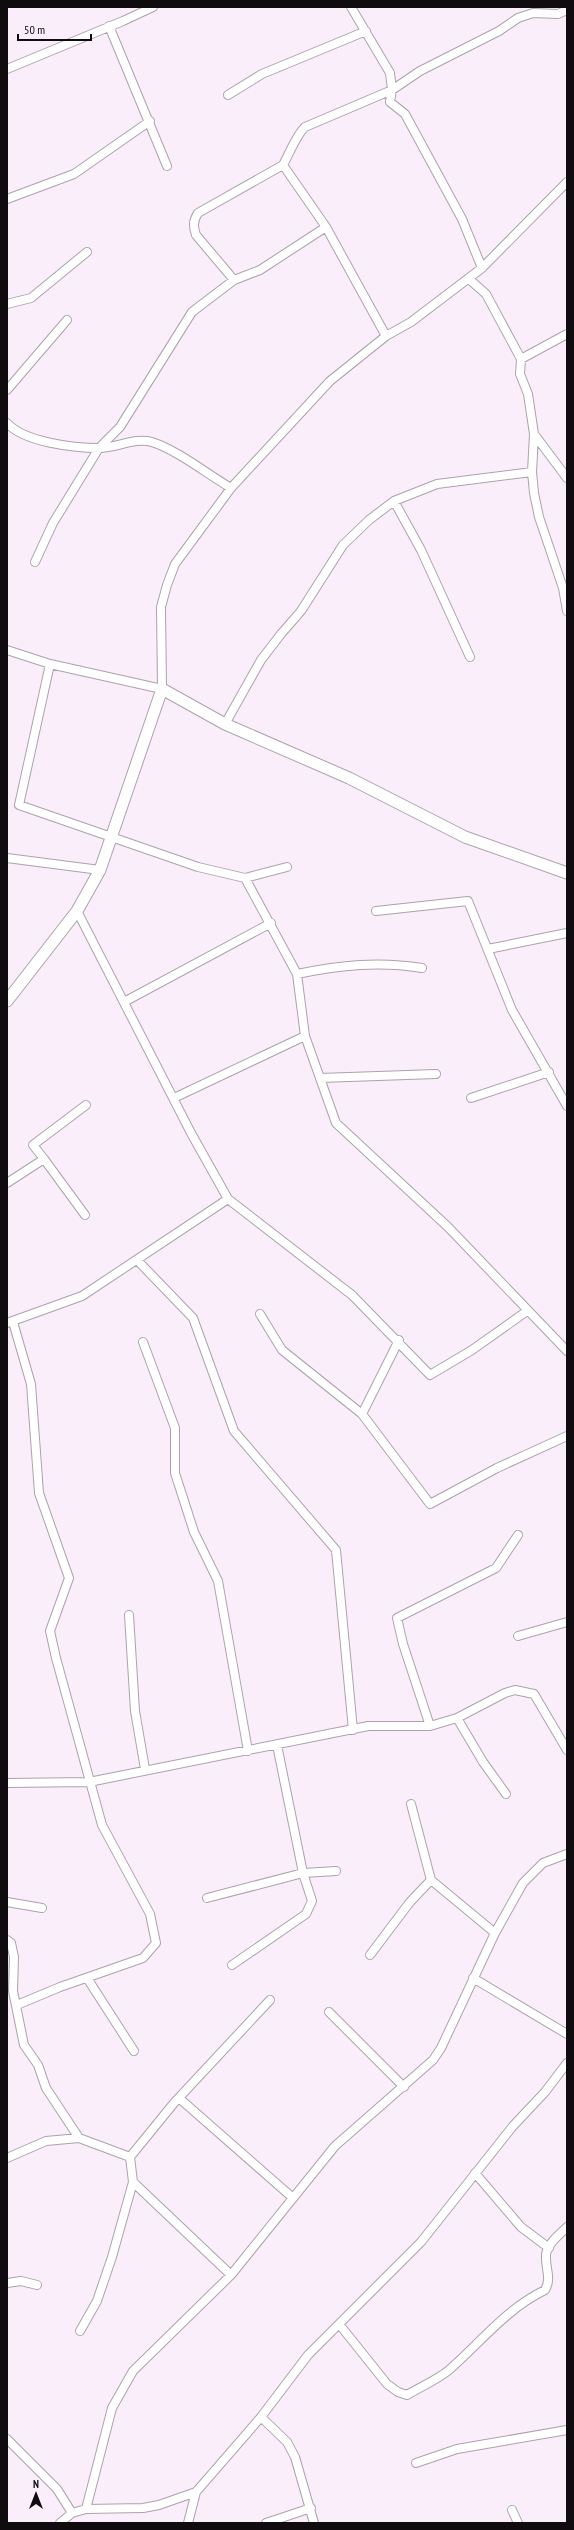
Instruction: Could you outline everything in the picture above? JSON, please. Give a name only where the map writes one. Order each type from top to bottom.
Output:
[{"type":"street","points":[[7,69],[153,7]]},
{"type":"street","points":[[351,7],[390,73],[392,90],[390,102],[405,114],[462,219],[482,268]]},
{"type":"street","points":[[234,280],[196,235],[193,225],[198,213],[283,165],[297,140],[299,132],[305,127],[392,90],[420,71],[499,31],[518,18],[533,13],[567,10]]},
{"type":"street","points":[[109,26],[150,121],[167,166]]},
{"type":"street","points":[[228,95],[262,74],[366,31]]},
{"type":"street","points":[[7,199],[74,174],[150,121]]},
{"type":"street","points":[[283,165],[326,227],[386,336]]},
{"type":"street","points":[[7,1001],[77,911],[100,870],[162,689],[161,607],[175,564],[232,488],[330,381],[386,336],[411,322],[469,279],[482,268],[567,182]]},
{"type":"street","points":[[35,562],[53,523],[99,448],[120,427],[192,312],[234,280],[260,270],[326,227]]},
{"type":"street","points":[[7,304],[31,298],[87,252]]},
{"type":"street","points":[[469,279],[486,294],[521,359],[520,374],[528,394],[534,434],[532,472],[539,517],[564,588],[567,611]]},
{"type":"street","points":[[7,390],[67,320]]},
{"type":"street","points":[[521,359],[567,334]]},
{"type":"street","points":[[7,423],[11,433],[47,442],[99,448],[133,441],[153,443],[232,488]]},
{"type":"street","points":[[534,434],[567,478]]},
{"type":"street","points":[[225,724],[261,660],[301,611],[343,546],[369,520],[394,501],[438,484],[532,472]]},
{"type":"street","points":[[394,501],[421,550],[470,657]]},
{"type":"street","points":[[7,650],[50,664],[162,689],[225,724],[349,778],[465,837],[567,872]]},
{"type":"street","points":[[50,664],[19,805],[198,867],[245,878],[288,867]]},
{"type":"street","points":[[7,858],[100,870]]},
{"type":"street","points":[[245,878],[271,923],[297,974],[305,1036],[336,1123],[448,1227],[567,1351]]},
{"type":"street","points":[[376,911],[468,901],[512,1010],[549,1072],[567,1106]]},
{"type":"street","points":[[77,911],[228,1199],[352,1295],[399,1340],[430,1375],[472,1350],[527,1311]]},
{"type":"street","points":[[124,1002],[271,923]]},
{"type":"street","points":[[488,949],[567,933]]},
{"type":"street","points":[[297,974],[334,967],[391,963],[422,968]]},
{"type":"street","points":[[174,1098],[305,1036]]},
{"type":"street","points":[[471,1098],[549,1072]]},
{"type":"street","points":[[320,1078],[436,1074]]},
{"type":"street","points":[[85,1215],[33,1145],[86,1105]]},
{"type":"street","points":[[7,1183],[44,1159]]},
{"type":"street","points":[[17,2005],[143,1958],[156,1942],[150,1914],[102,1825],[89,1782],[50,1631],[69,1578],[39,1493],[31,1384],[10,1322],[82,1296],[138,1261],[228,1199]]},
{"type":"street","points":[[138,1261],[193,1318],[234,1431],[336,1550],[353,1730]]},
{"type":"street","points":[[260,1314],[282,1350],[362,1414],[430,1504],[496,1468],[567,1436]]},
{"type":"street","points":[[362,1414],[399,1340]]},
{"type":"street","points":[[143,1342],[175,1428],[175,1473],[194,1532],[218,1581],[248,1751]]},
{"type":"street","points":[[430,1726],[402,1644],[397,1618],[496,1568],[518,1534]]},
{"type":"street","points":[[129,1615],[135,1711],[145,1769]]},
{"type":"street","points":[[518,1636],[567,1622]]},
{"type":"street","points":[[7,1783],[89,1782],[145,1769],[248,1751],[307,1737],[353,1730],[368,1726],[430,1726],[457,1718],[505,1693],[516,1690],[534,1694],[567,1750]]},
{"type":"street","points":[[457,1718],[483,1762],[506,1794]]},
{"type":"street","points":[[232,1965],[306,1914],[312,1901],[303,1873],[277,1745]]},
{"type":"street","points":[[411,1804],[431,1880],[495,1933]]},
{"type":"street","points":[[86,2509],[112,2408],[133,2371],[231,2275],[335,2146],[433,2060],[441,2048],[495,1933],[523,1883],[533,1871],[543,1863],[567,1854]]},
{"type":"street","points":[[207,1898],[303,1873],[336,1871]]},
{"type":"street","points":[[370,1955],[410,1902],[431,1880]]},
{"type":"street","points":[[7,1902],[42,1908]]},
{"type":"street","points":[[7,1940],[11,1942],[14,1957],[13,1991],[24,2045],[38,2065],[46,2088],[79,2138]]},
{"type":"street","points":[[87,1978],[134,2051]]},
{"type":"street","points":[[473,1978],[567,2034]]},
{"type":"street","points":[[80,2331],[97,2301],[112,2257],[133,2182],[130,2157],[179,2098],[270,2000]]},
{"type":"street","points":[[329,2012],[404,2087]]},
{"type":"street","points":[[188,2523],[196,2492],[261,2417],[308,2355],[421,2242],[475,2173],[567,2063]]},
{"type":"street","points":[[179,2098],[293,2198]]},
{"type":"street","points":[[7,2158],[46,2141],[79,2138],[130,2157]]},
{"type":"street","points":[[475,2173],[521,2227],[549,2248]]},
{"type":"street","points":[[133,2182],[231,2275]]},
{"type":"street","points":[[339,2324],[387,2384],[398,2392],[407,2395],[448,2371],[489,2330],[525,2300],[545,2290],[549,2278],[546,2255],[549,2248],[567,2227]]},
{"type":"street","points":[[7,2284],[21,2281],[37,2285]]},
{"type":"street","points":[[261,2417],[287,2442],[294,2457],[311,2508],[314,2523]]},
{"type":"street","points":[[416,2462],[457,2449],[567,2430]]},
{"type":"street","points":[[7,2439],[57,2489],[72,2513]]},
{"type":"street","points":[[60,2523],[72,2513],[86,2509],[143,2508],[159,2505],[196,2492]]},
{"type":"street","points":[[266,2523],[311,2508]]},
{"type":"street","points":[[512,2510],[518,2523]]}]
